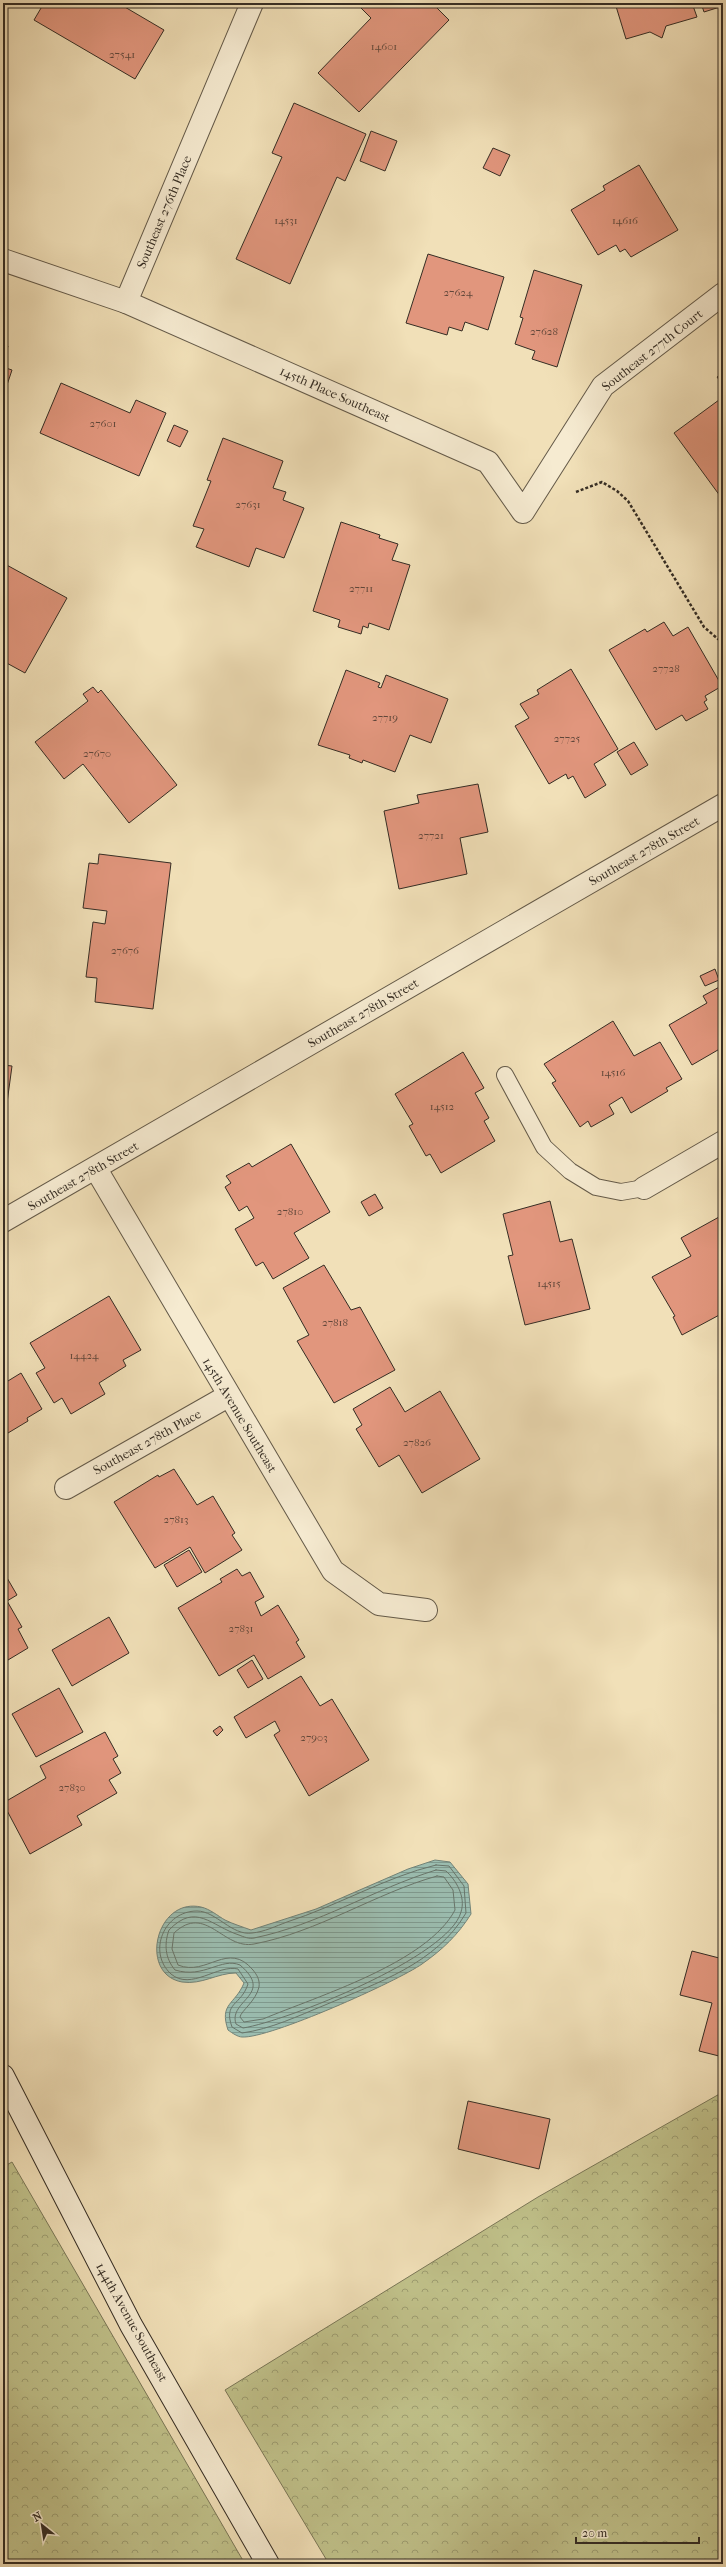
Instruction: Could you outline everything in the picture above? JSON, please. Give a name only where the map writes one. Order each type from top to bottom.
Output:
[{"type":"street","name":"Southeast 276th Place","points":[[126,302],[252,3]]},
{"type":"street","points":[[3,260],[126,302]]},
{"type":"street","name":"Southeast 277th Court","points":[[524,512],[603,386],[723,294]]},
{"type":"street","name":"145th Place Southeast","points":[[126,302],[488,462],[524,512]]},
{"type":"street","name":"Southeast 278th Street","points":[[3,1221],[96,1169],[723,805]]},
{"type":"street","points":[[644,1188],[723,1142]]},
{"type":"street","name":"145th Avenue Southeast","points":[[96,1169],[228,1396],[333,1571],[379,1604],[426,1610]]},
{"type":"street","name":"Southeast 278th Place","points":[[66,1488],[228,1396]]},
{"type":"street","name":"144th Avenue Southeast","points":[[3,2076],[131,2325],[268,2564]]},
{"type":"lane","points":[[505,1075],[544,1147],[570,1171],[596,1187],[620,1192],[644,1188]]},
{"type":"path","points":[[573,493],[602,482],[617,490],[628,501],[704,627],[718,639],[723,639]]},
{"type":"green space","points":[[723,2092],[723,2564],[329,2564],[225,2390],[538,2197]]},
{"type":"green space","points":[[12,2162],[245,2564],[3,2564],[3,2167]]},
{"type":"water","points":[[435,1860],[450,1862],[468,1884],[471,1914],[461,1929],[449,1942],[422,1964],[388,1983],[333,2008],[278,2029],[257,2035],[242,2037],[233,2034],[228,2030],[225,2014],[229,2005],[244,1983],[236,1973],[196,1982],[182,1982],[168,1976],[160,1966],[157,1952],[158,1938],[164,1924],[173,1913],[185,1907],[204,1908],[225,1920],[251,1930],[316,1909],[408,1869]]},
{"type":"building","points":[[44,3],[118,3],[164,30],[135,79],[34,20]]},
{"type":"building","points":[[356,3],[432,3],[449,20],[359,112],[318,73],[371,18]]},
{"type":"building","points":[[615,3],[692,3],[697,17],[666,26],[662,38],[650,32],[626,39]]},
{"type":"building","points":[[701,3],[723,3],[723,6],[704,12]]},
{"type":"building","points":[[294,103],[366,134],[345,181],[337,177],[290,284],[236,259],[282,157],[272,153]]},
{"type":"building","points":[[371,131],[397,141],[385,171],[360,161]]},
{"type":"building","points":[[723,136],[723,145],[719,139]]},
{"type":"building","points":[[493,148],[510,155],[500,176],[483,168]]},
{"type":"building","points":[[639,165],[678,230],[631,257],[625,249],[620,252],[616,245],[598,255],[571,210],[605,190],[603,186]]},
{"type":"building","points":[[428,254],[504,277],[488,330],[465,322],[462,331],[449,327],[447,335],[406,323]]},
{"type":"building","points":[[534,270],[582,285],[557,367],[532,359],[535,351],[515,344],[523,318],[520,317]]},
{"type":"building","points":[[3,344],[8,346],[3,363]]},
{"type":"building","points":[[3,367],[12,370],[3,397]]},
{"type":"building","points":[[723,373],[723,385],[717,377]]},
{"type":"building","points":[[61,383],[130,413],[136,400],[166,413],[139,476],[40,433]]},
{"type":"building","points":[[723,397],[723,500],[674,433]]},
{"type":"building","points":[[174,425],[188,431],[180,447],[167,441]]},
{"type":"building","points":[[223,438],[283,461],[273,488],[286,492],[283,500],[304,508],[284,558],[256,548],[249,567],[196,547],[204,529],[193,526],[211,481],[207,480]]},
{"type":"building","points":[[341,522],[380,535],[379,538],[398,544],[392,560],[410,565],[389,630],[369,623],[368,628],[363,626],[361,634],[338,627],[340,620],[313,611]]},
{"type":"building","points":[[3,563],[67,598],[25,673],[3,661]]},
{"type":"building","points":[[664,622],[673,636],[688,627],[722,686],[705,696],[707,700],[704,702],[708,709],[686,721],[682,715],[656,730],[609,650],[645,629],[647,632]]},
{"type":"building","points":[[571,669],[618,749],[594,764],[606,785],[585,798],[573,776],[568,779],[566,774],[549,784],[515,726],[529,718],[520,704],[539,694],[537,690]]},
{"type":"building","points":[[346,670],[380,683],[378,687],[381,688],[386,675],[448,699],[431,743],[410,735],[395,772],[363,760],[362,763],[349,758],[350,755],[318,745]]},
{"type":"building","points":[[93,687],[98,693],[101,690],[177,785],[129,823],[83,764],[64,779],[35,742],[88,701],[83,694]]},
{"type":"building","points":[[634,742],[648,765],[631,775],[617,752]]},
{"type":"building","points":[[478,784],[488,832],[460,838],[467,874],[399,889],[384,811],[419,803],[417,795]]},
{"type":"building","points":[[99,854],[171,863],[153,1009],[95,1002],[97,978],[86,977],[93,922],[105,924],[107,911],[83,908],[89,863],[98,864]]},
{"type":"building","points":[[715,969],[719,980],[705,986],[700,976]]},
{"type":"building","points":[[723,985],[723,1047],[692,1065],[669,1025],[707,1003],[703,996]]},
{"type":"building","points":[[613,1021],[634,1056],[660,1042],[682,1079],[666,1088],[668,1091],[631,1113],[622,1097],[609,1105],[614,1114],[591,1127],[588,1121],[580,1127],[552,1083],[556,1081],[544,1064]]},
{"type":"building","points":[[463,1052],[484,1088],[475,1093],[489,1118],[484,1121],[495,1141],[441,1173],[430,1154],[426,1156],[409,1126],[413,1124],[395,1094]]},
{"type":"building","points":[[3,1065],[12,1066],[4,1125],[3,1125]]},
{"type":"building","points":[[291,1144],[330,1212],[294,1233],[309,1258],[273,1279],[263,1262],[256,1266],[235,1229],[254,1218],[247,1206],[239,1211],[225,1187],[231,1183],[226,1176],[249,1163],[252,1167]]},
{"type":"building","points":[[375,1194],[383,1208],[369,1216],[361,1202]]},
{"type":"building","points":[[550,1201],[560,1242],[572,1239],[590,1309],[525,1325],[508,1256],[513,1255],[503,1214]]},
{"type":"building","points":[[719,1217],[723,1224],[723,1313],[682,1335],[673,1317],[675,1316],[652,1277],[691,1256],[681,1238]]},
{"type":"building","points":[[324,1265],[351,1310],[360,1307],[395,1370],[334,1403],[297,1341],[309,1335],[283,1288]]},
{"type":"building","points":[[109,1296],[141,1350],[123,1360],[126,1366],[99,1383],[105,1394],[71,1414],[62,1398],[54,1403],[36,1373],[45,1368],[30,1343]]},
{"type":"building","points":[[21,1373],[42,1409],[27,1418],[28,1421],[3,1436],[3,1384]]},
{"type":"building","points":[[390,1387],[405,1412],[440,1391],[480,1459],[422,1493],[399,1455],[379,1467],[356,1429],[362,1425],[353,1409]]},
{"type":"building","points":[[174,1469],[197,1505],[213,1496],[235,1533],[232,1535],[242,1550],[205,1573],[190,1547],[155,1568],[114,1502],[158,1475],[159,1477]]},
{"type":"building","points":[[189,1550],[202,1572],[177,1587],[164,1565]]},
{"type":"building","points":[[237,1569],[242,1576],[250,1572],[264,1597],[255,1602],[261,1616],[278,1605],[299,1640],[296,1642],[305,1657],[268,1679],[254,1655],[219,1676],[178,1608],[222,1582],[220,1579]]},
{"type":"building","points":[[3,1571],[17,1595],[7,1601],[22,1627],[18,1629],[28,1648],[3,1663]]},
{"type":"building","points":[[109,1617],[129,1653],[72,1686],[52,1650]]},
{"type":"building","points":[[252,1660],[263,1679],[248,1688],[237,1670]]},
{"type":"building","points":[[301,1676],[320,1706],[332,1699],[369,1760],[309,1796],[274,1735],[280,1731],[275,1721],[246,1738],[234,1717]]},
{"type":"building","points":[[59,1688],[83,1732],[36,1757],[12,1714]]},
{"type":"building","points":[[220,1726],[223,1730],[217,1736],[213,1731]]},
{"type":"building","points":[[105,1732],[118,1756],[113,1759],[121,1773],[109,1780],[117,1793],[77,1816],[82,1825],[30,1854],[3,1803],[46,1778],[40,1766]]},
{"type":"building","points":[[692,1951],[723,1959],[723,2057],[699,2051],[712,2003],[680,1995]]},
{"type":"building","points":[[468,2101],[550,2119],[539,2169],[458,2149]]}]
